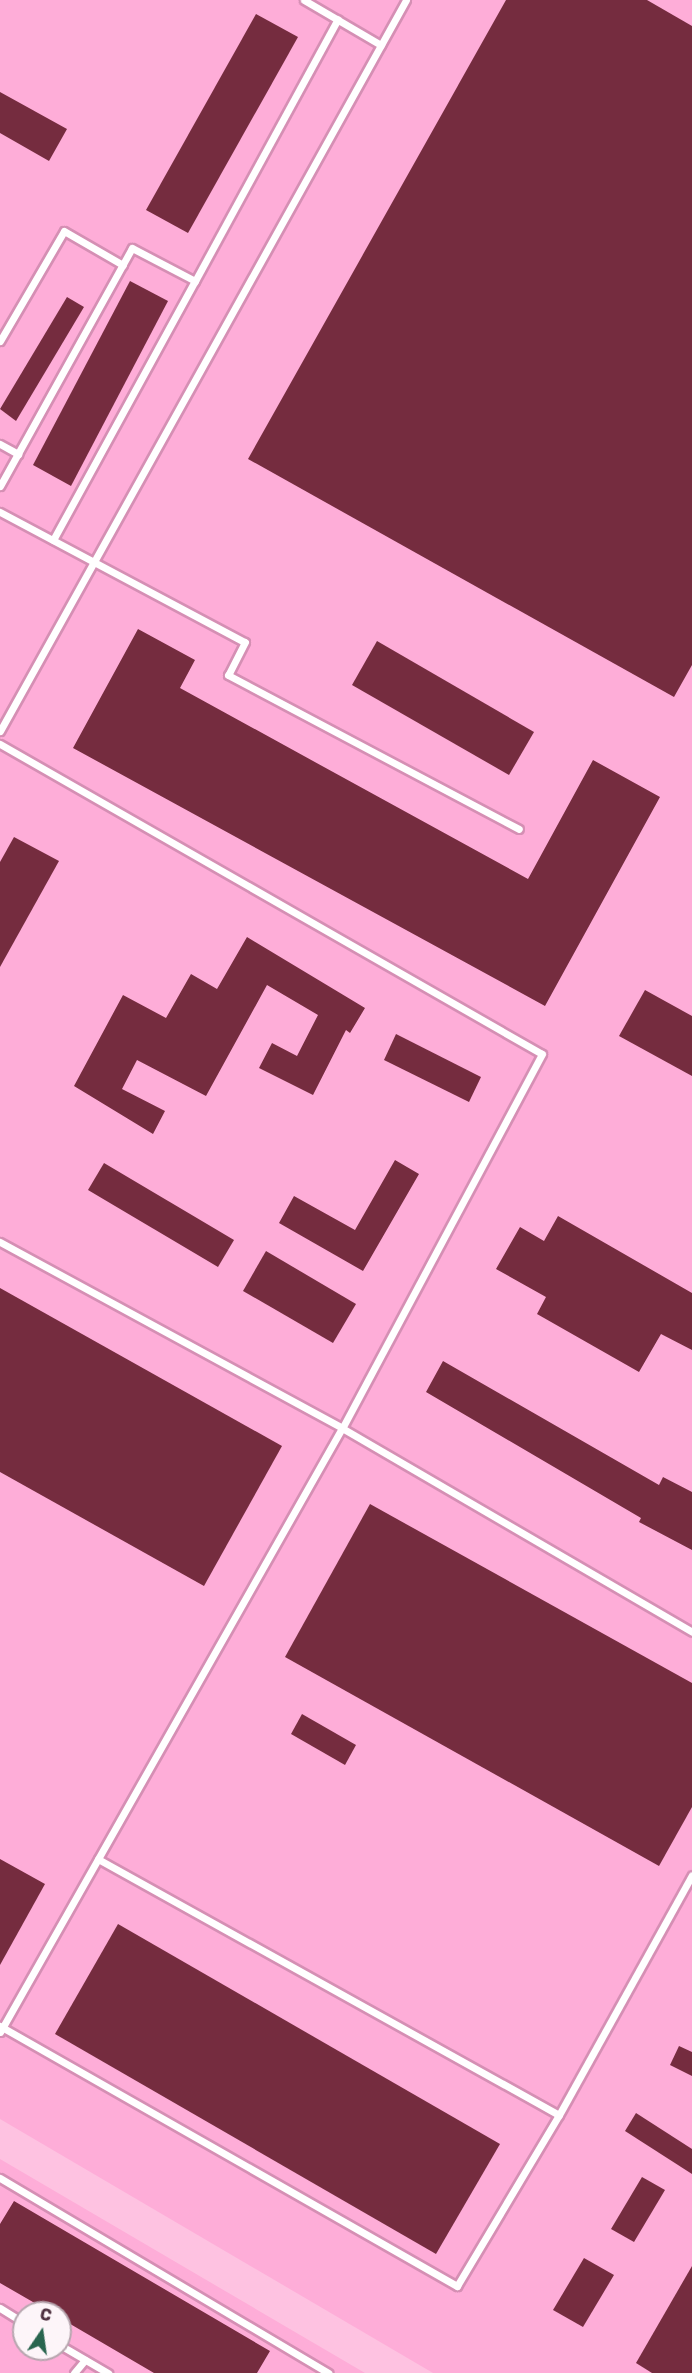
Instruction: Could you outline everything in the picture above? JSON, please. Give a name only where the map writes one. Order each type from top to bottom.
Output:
[{"type":"lane","points":[[304,0],[381,45]]},
{"type":"lane","points":[[0,731],[406,0]]},
{"type":"lane","points":[[53,540],[338,19]]},
{"type":"lane","points":[[0,341],[64,231],[123,265]]},
{"type":"lane","points":[[0,486],[132,248],[195,281]]},
{"type":"lane","points":[[0,444],[18,454]]},
{"type":"lane","points":[[0,512],[245,642],[228,675],[519,829]]},
{"type":"lane","points":[[0,744],[542,1054],[342,1428],[1,2028],[457,2286],[559,2115],[692,1875]]},
{"type":"lane","points":[[0,1242],[342,1428],[692,1632]]},
{"type":"lane","points":[[98,1859],[559,2115]]},
{"type":"lane","points":[[0,2178],[329,2373]]},
{"type":"lane","points":[[72,2352],[108,2373]]},
{"type":"lane","points":[[74,2373],[85,2360]]},
{"type":"shaded area","points":[[0,0],[692,0],[692,2373],[433,2373],[0,2119]]},
{"type":"shaded area","points":[[0,2159],[365,2373],[0,2373]]},
{"type":"building","points":[[506,0],[647,0],[692,26],[692,665],[674,697],[248,459]]},
{"type":"building","points":[[256,14],[298,37],[188,233],[146,210]]},
{"type":"building","points":[[0,92],[67,129],[49,161],[0,133]]},
{"type":"building","points":[[130,281],[168,301],[71,486],[33,465]]},
{"type":"building","points":[[67,297],[84,307],[16,421],[0,409]]},
{"type":"building","points":[[138,629],[195,660],[180,688],[528,879],[593,760],[660,797],[545,1006],[73,748]]},
{"type":"building","points":[[377,641],[534,732],[509,775],[352,685]]},
{"type":"building","points":[[14,837],[59,861],[0,967],[0,862]]},
{"type":"building","points":[[247,937],[365,1008],[350,1033],[346,1030],[313,1095],[259,1068],[272,1043],[297,1056],[318,1015],[267,985],[206,1096],[137,1060],[122,1089],[165,1111],[153,1134],[74,1086],[123,995],[166,1018],[191,974],[217,989]]},
{"type":"building","points":[[645,990],[692,1016],[692,1076],[619,1036]]},
{"type":"building","points":[[396,1034],[481,1077],[469,1102],[384,1060]]},
{"type":"building","points":[[395,1160],[419,1174],[363,1271],[279,1223],[294,1196],[355,1230]]},
{"type":"building","points":[[104,1163],[234,1240],[218,1267],[88,1190]]},
{"type":"building","points":[[558,1216],[692,1293],[692,1350],[661,1334],[639,1372],[537,1314],[546,1297],[496,1269],[520,1227],[544,1241]]},
{"type":"building","points":[[266,1251],[356,1304],[333,1343],[243,1291]]},
{"type":"building","points":[[0,1288],[282,1446],[204,1586],[0,1472]]},
{"type":"building","points":[[443,1361],[659,1485],[663,1477],[692,1492],[692,1550],[639,1522],[641,1518],[426,1392]]},
{"type":"building","points":[[370,1504],[692,1683],[692,1807],[659,1866],[285,1657]]},
{"type":"building","points":[[302,1714],[356,1745],[345,1765],[291,1734]]},
{"type":"building","points":[[0,1859],[45,1884],[0,1965]]},
{"type":"building","points":[[118,1924],[500,2144],[436,2254],[55,2034]]},
{"type":"building","points":[[679,2046],[692,2052],[692,2076],[670,2065]]},
{"type":"building","points":[[636,2113],[692,2149],[692,2174],[625,2131]]},
{"type":"building","points":[[642,2177],[665,2190],[634,2242],[611,2229]]},
{"type":"building","points":[[14,2201],[270,2351],[257,2373],[154,2373],[72,2325],[72,2301],[31,2301],[0,2283],[0,2224]]},
{"type":"building","points":[[584,2258],[614,2275],[583,2327],[553,2310]]},
{"type":"building","points":[[692,2266],[692,2373],[652,2373],[636,2363]]}]
